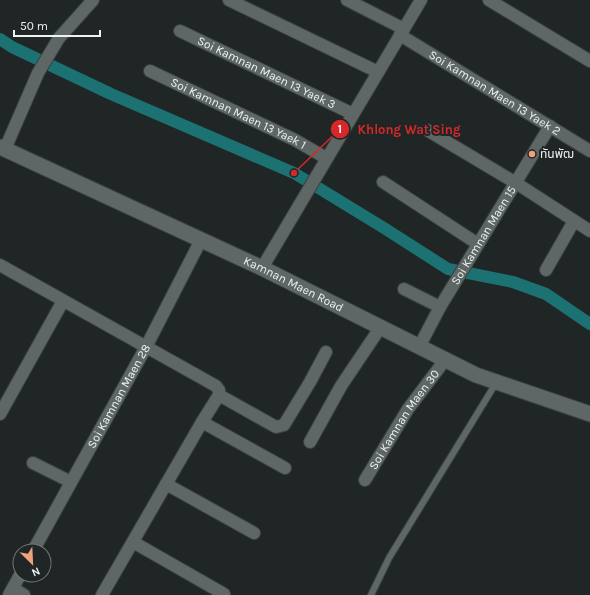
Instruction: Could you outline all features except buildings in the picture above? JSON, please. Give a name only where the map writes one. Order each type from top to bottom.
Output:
[{"type":"street","points":[[2,148],[38,73],[59,38],[93,0]]},
{"type":"street","points":[[229,0],[378,72]]},
{"type":"street","name":"Soi Kamnan Maen 13 Yaek 2","points":[[347,0],[402,32],[590,151]]},
{"type":"street","points":[[262,268],[316,174],[421,0]]},
{"type":"street","points":[[489,0],[590,61]]},
{"type":"street","name":"Soi Kamnan Maen 13 Yaek 3","points":[[180,31],[353,114]]},
{"type":"street","name":"Soi Kamnan Maen 13 Yaek 1","points":[[150,72],[295,140],[326,158]]},
{"type":"street","name":"Soi Kamnan Maen 15","points":[[419,347],[440,307],[550,126]]},
{"type":"street","points":[[427,130],[516,183],[590,231]]},
{"type":"street","name":"Kamnan Maen Road","points":[[2,148],[262,268],[444,360],[497,382],[590,414]]},
{"type":"street","points":[[383,182],[478,244]]},
{"type":"street","points":[[546,270],[574,221]]},
{"type":"street","name":"Soi Kamnan Maen 28","points":[[37,543],[146,347],[201,240]]},
{"type":"street","points":[[1,268],[216,386],[219,390],[219,395],[102,595]]},
{"type":"street","points":[[404,289],[440,307]]},
{"type":"street","points":[[0,414],[63,301]]},
{"type":"street","points":[[310,442],[341,386],[380,328]]},
{"type":"street","points":[[219,395],[276,427],[280,427],[284,425],[326,352]]},
{"type":"street","name":"Soi Kamnan Maen 30","points":[[365,480],[408,409],[444,360]]},
{"type":"street","points":[[202,422],[285,468]]},
{"type":"street","points":[[33,463],[71,482]]},
{"type":"street","points":[[166,484],[254,533]]},
{"type":"street","points":[[133,542],[224,594]]},
{"type":"street","points":[[16,583],[11,592],[24,595]]},
{"type":"lane","points":[[372,595],[389,558],[497,382]]},
{"type":"waterway","points":[[0,39],[12,47],[111,94],[294,173],[448,269],[513,282],[546,294],[590,324]]},
{"type":"place","name":"ทันพัฒ","points":[[532,154]]},
{"type":"place","name":"Khlong Wat Sing","points":[[294,173]]}]
